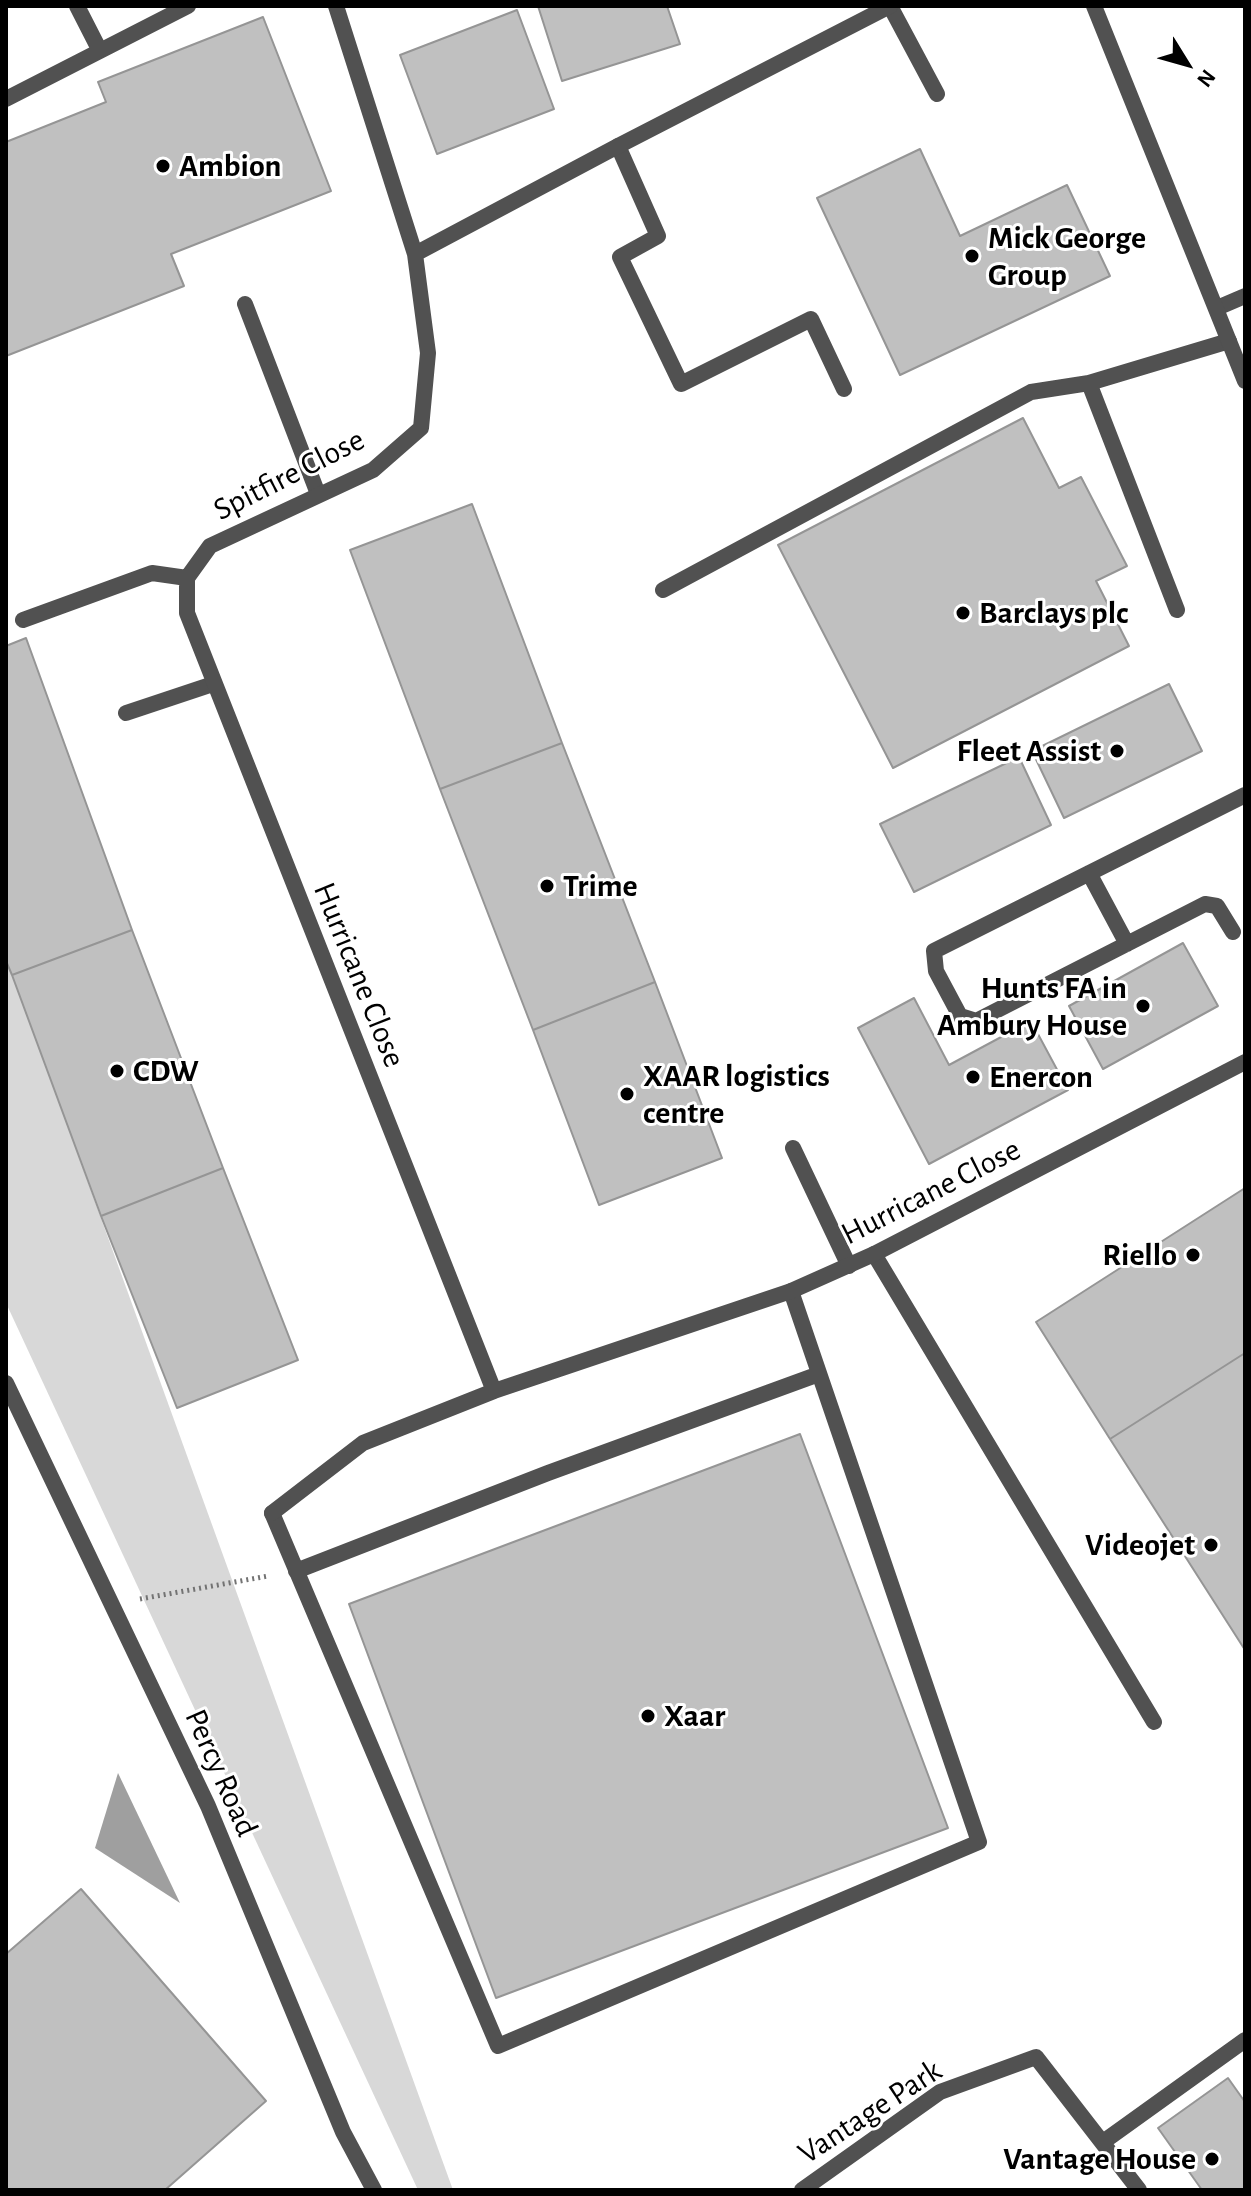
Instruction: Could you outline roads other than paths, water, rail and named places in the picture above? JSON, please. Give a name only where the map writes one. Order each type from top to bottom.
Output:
[{"type":"street","points":[[77,6],[100,51]]},
{"type":"street","points":[[6,99],[185,6]]},
{"type":"street","name":"Spitfire Close","points":[[187,578],[210,546],[373,470],[421,428],[428,353],[415,254],[336,6]]},
{"type":"street","points":[[415,254],[890,6],[937,94]]},
{"type":"street","points":[[1094,6],[1245,381]]},
{"type":"street","points":[[618,146],[658,236],[620,257],[681,384],[811,319],[844,389]]},
{"type":"street","points":[[1217,308],[1245,296]]},
{"type":"street","points":[[245,304],[318,494]]},
{"type":"street","points":[[663,590],[1031,392],[1089,383],[1229,341]]},
{"type":"street","points":[[1089,383],[1177,610]]},
{"type":"street","points":[[23,620],[152,573],[187,578]]},
{"type":"street","name":"Hurricane Close","points":[[187,578],[187,613],[213,684],[494,1391]]},
{"type":"street","points":[[126,713],[213,684]]},
{"type":"street","points":[[1233,932],[1217,906],[1205,904],[976,1021],[960,1016],[936,971],[934,951],[1245,795]]},
{"type":"street","points":[[1089,873],[1127,944]]},
{"type":"street","name":"Hurricane Close","points":[[296,1571],[272,1513],[363,1443],[494,1391],[791,1291],[849,1266],[1245,1062]]},
{"type":"street","points":[[793,1148],[849,1266]]},
{"type":"street","points":[[874,1254],[1154,1722]]},
{"type":"street","points":[[791,1291],[979,1842],[498,2046],[296,1571],[548,1473],[819,1374]]},
{"type":"street","name":"Percy Road","points":[[6,1383],[208,1806],[343,2132],[374,2190]]},
{"type":"street","points":[[1103,2142],[1245,2040]]},
{"type":"street","name":"Vantage Park","points":[[802,2190],[940,2092],[1036,2057],[1139,2190]]},
{"type":"place","name":"Ambion","points":[[163,166]]},
{"type":"place","name":"Mick George Group","points":[[972,256]]},
{"type":"place","name":"Barclays plc","points":[[963,613]]},
{"type":"place","name":"Fleet Assist","points":[[1117,751]]},
{"type":"place","name":"Trime","points":[[547,886]]},
{"type":"place","name":"Hunts FA in Ambury House","points":[[1143,1006]]},
{"type":"place","name":"CDW","points":[[117,1071]]},
{"type":"place","name":"Enercon","points":[[973,1077]]},
{"type":"place","name":"XAAR logistics centre","points":[[627,1094]]},
{"type":"place","name":"Riello","points":[[1193,1255]]},
{"type":"place","name":"Videojet","points":[[1211,1545]]},
{"type":"place","name":"Xaar","points":[[648,1716]]},
{"type":"place","name":"Vantage House","points":[[1212,2159]]}]
